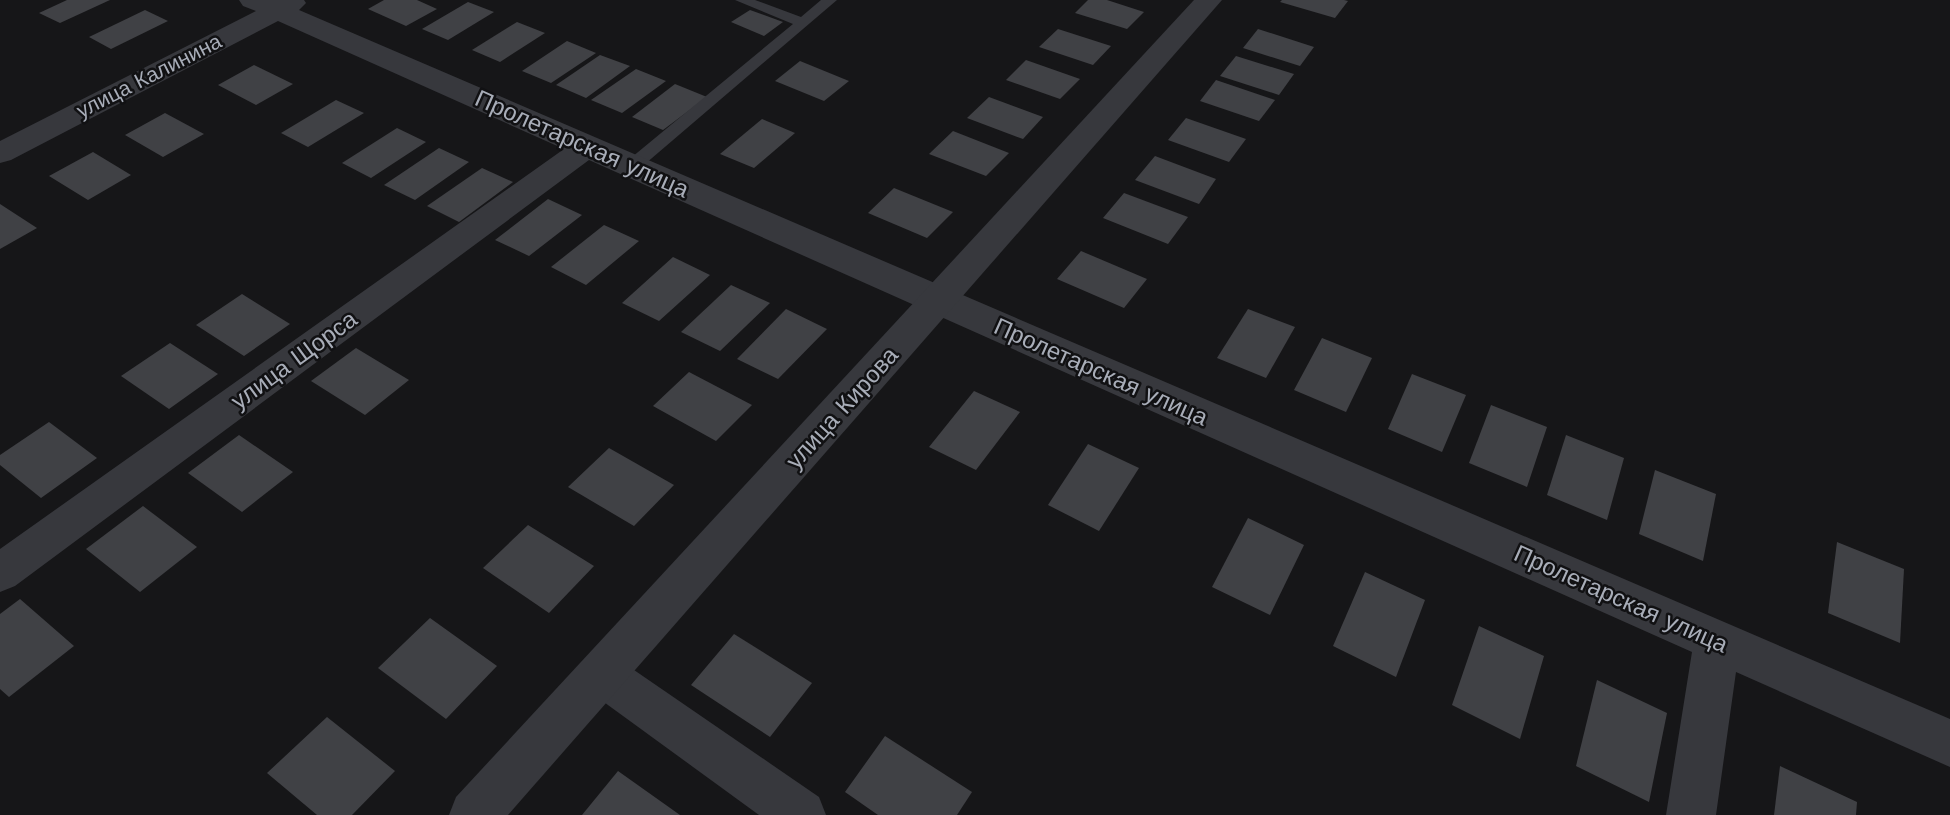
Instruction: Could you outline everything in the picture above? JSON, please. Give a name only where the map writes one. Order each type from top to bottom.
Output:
[{"type":"street","name":"улица Кирова","points":[[474,815],[1209,0]]},
{"type":"street","name":"Пролетарская улица","points":[[276,4],[632,166],[1950,743]]},
{"type":"street","name":"улица Калинина","points":[[8,140],[276,4]]},
{"type":"street","name":"улица Щорса","points":[[0,573],[588,146]]},
{"type":"street","points":[[1691,815],[1717,641]]},
{"type":"street","points":[[602,674],[801,815]]},
{"type":"lane","points":[[741,0],[802,22]]},
{"type":"lane","points":[[632,166],[802,22],[823,1]]},
{"type":"building","points":[[67,0],[110,0],[60,23],[39,13]]},
{"type":"building","points":[[384,0],[417,0],[437,9],[406,26],[368,9]]},
{"type":"building","points":[[1088,0],[1107,0],[1144,12],[1127,29],[1075,13]]},
{"type":"building","points":[[1348,1],[1335,18],[1280,2]]},
{"type":"building","points":[[468,2],[494,12],[448,40],[422,29]]},
{"type":"building","points":[[145,10],[168,21],[111,49],[89,37]]},
{"type":"building","points":[[750,10],[783,22],[764,36],[731,22]]},
{"type":"building","points":[[517,22],[545,33],[500,62],[472,50]]},
{"type":"building","points":[[1058,29],[1111,46],[1093,65],[1039,47]]},
{"type":"building","points":[[1258,29],[1314,47],[1300,66],[1243,48]]},
{"type":"building","points":[[567,41],[596,53],[551,83],[522,71]]},
{"type":"building","points":[[600,55],[630,66],[586,98],[556,85]]},
{"type":"building","points":[[1236,56],[1294,74],[1279,95],[1220,76]]},
{"type":"building","points":[[1026,60],[1080,79],[1060,99],[1006,80]]},
{"type":"building","points":[[800,61],[849,81],[824,101],[775,81]]},
{"type":"building","points":[[254,65],[293,84],[256,105],[218,85]]},
{"type":"building","points":[[636,69],[666,81],[622,113],[591,100]]},
{"type":"building","points":[[1216,80],[1275,100],[1259,121],[1200,101]]},
{"type":"building","points":[[675,84],[707,97],[663,130],[632,117]]},
{"type":"building","points":[[989,97],[1043,117],[1023,139],[967,118]]},
{"type":"building","points":[[336,100],[364,113],[308,147],[281,133]]},
{"type":"building","points":[[165,113],[204,134],[163,157],[125,135]]},
{"type":"building","points":[[1186,118],[1246,139],[1229,162],[1168,140]]},
{"type":"building","points":[[762,119],[795,133],[754,168],[720,154]]},
{"type":"building","points":[[397,128],[426,142],[371,178],[342,163]]},
{"type":"building","points":[[953,131],[1009,153],[986,176],[929,154]]},
{"type":"building","points":[[439,148],[469,162],[415,200],[384,185]]},
{"type":"building","points":[[93,152],[131,175],[88,200],[49,176]]},
{"type":"building","points":[[1155,156],[1216,179],[1199,204],[1135,180]]},
{"type":"building","points":[[482,168],[513,182],[459,222],[427,206]]},
{"type":"building","points":[[894,188],[953,212],[927,238],[868,213]]},
{"type":"building","points":[[1124,193],[1188,217],[1168,244],[1103,218]]},
{"type":"building","points":[[548,199],[582,215],[529,256],[495,240]]},
{"type":"building","points":[[0,204],[37,228],[0,249]]},
{"type":"building","points":[[604,225],[639,241],[586,285],[551,267]]},
{"type":"building","points":[[1081,251],[1147,279],[1124,308],[1057,279]]},
{"type":"building","points":[[673,257],[710,275],[659,321],[622,303]]},
{"type":"building","points":[[731,285],[770,303],[720,351],[681,332]]},
{"type":"building","points":[[242,294],[290,324],[244,356],[196,325]]},
{"type":"building","points":[[786,309],[827,329],[778,379],[737,359]]},
{"type":"building","points":[[1248,309],[1295,327],[1266,378],[1217,358]]},
{"type":"building","points":[[1322,338],[1372,358],[1346,412],[1294,390]]},
{"type":"building","points":[[170,343],[218,374],[169,409],[121,376]]},
{"type":"building","points":[[356,348],[409,380],[365,415],[311,381]]},
{"type":"building","points":[[689,372],[752,405],[716,441],[653,406]]},
{"type":"building","points":[[1412,374],[1466,395],[1442,452],[1388,429]]},
{"type":"building","points":[[974,391],[1020,412],[976,470],[929,447]]},
{"type":"building","points":[[1491,405],[1547,427],[1527,487],[1469,463]]},
{"type":"building","points":[[49,422],[97,458],[41,498],[0,465],[0,455]]},
{"type":"building","points":[[239,435],[293,472],[242,512],[188,473]]},
{"type":"building","points":[[1566,435],[1624,458],[1607,520],[1547,495]]},
{"type":"building","points":[[1088,444],[1139,468],[1099,531],[1048,505]]},
{"type":"building","points":[[609,448],[674,485],[634,526],[568,487]]},
{"type":"building","points":[[1655,470],[1716,494],[1703,561],[1639,534]]},
{"type":"building","points":[[143,506],[197,547],[140,592],[86,549]]},
{"type":"building","points":[[1248,518],[1304,545],[1270,615],[1212,587]]},
{"type":"building","points":[[528,525],[594,566],[549,613],[483,568]]},
{"type":"building","points":[[1837,542],[1904,569],[1900,643],[1828,613]]},
{"type":"building","points":[[1365,572],[1425,600],[1396,677],[1333,646]]},
{"type":"building","points":[[20,599],[74,646],[9,697],[0,689],[0,614]]},
{"type":"building","points":[[430,618],[497,666],[446,719],[378,668]]},
{"type":"building","points":[[1479,626],[1544,656],[1520,739],[1452,705]]},
{"type":"building","points":[[734,634],[812,683],[770,737],[691,685]]},
{"type":"building","points":[[1597,680],[1667,713],[1649,802],[1576,766]]},
{"type":"building","points":[[327,717],[395,771],[352,815],[317,815],[267,773]]},
{"type":"building","points":[[885,736],[972,792],[957,815],[878,815],[845,792]]},
{"type":"building","points":[[1780,766],[1857,802],[1856,815],[1774,815]]},
{"type":"building","points":[[618,771],[680,815],[582,815]]}]
